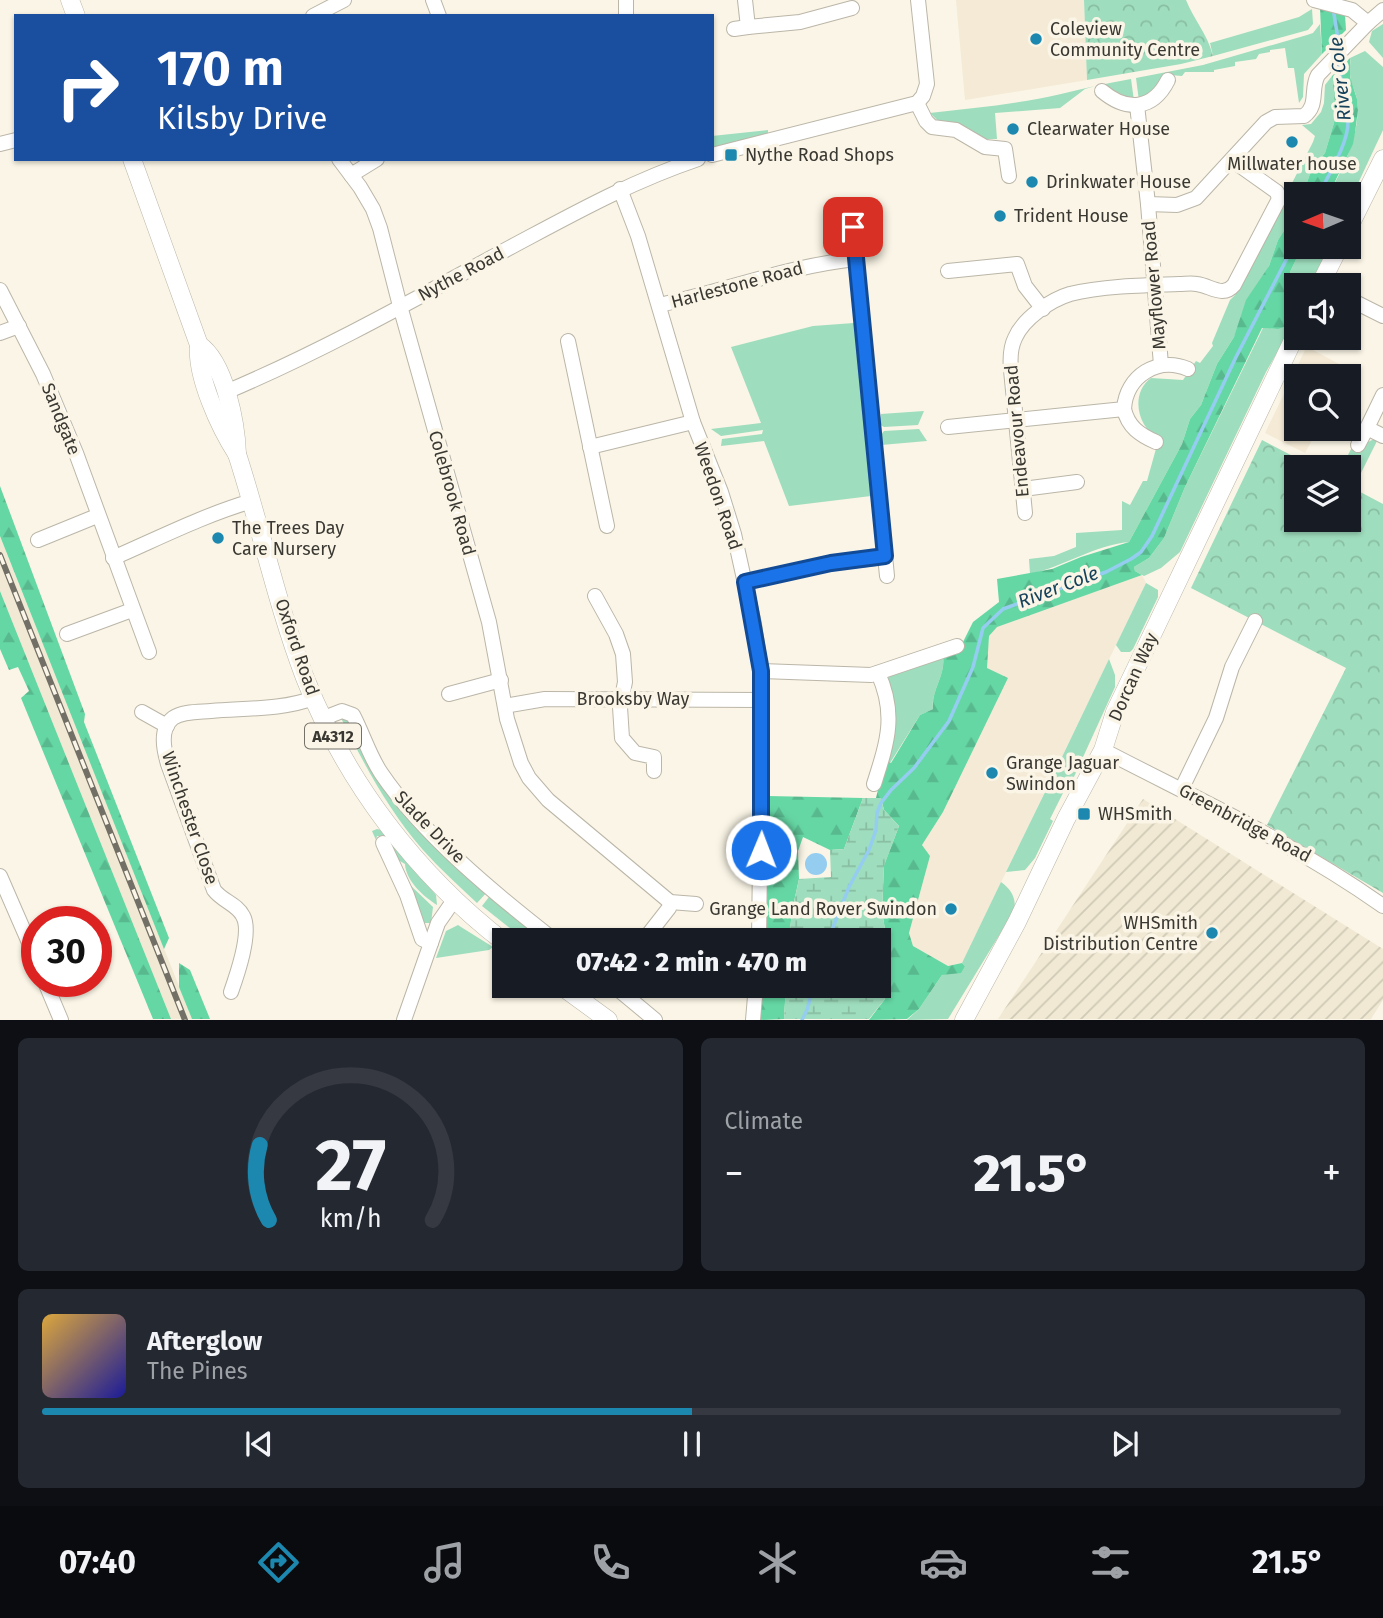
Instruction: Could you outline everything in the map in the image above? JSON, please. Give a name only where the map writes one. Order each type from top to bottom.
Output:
[{"type":"main road","points":[[1362,201],[1383,159]]},
{"type":"main road","name":"Oxford Road","points":[[133,161],[199,345],[200,370],[218,395],[222,431],[237,454],[290,632],[314,698],[378,811],[415,860]]},
{"type":"main road","name":"Dorcan Way","points":[[964,1020],[1017,922],[1103,750],[1115,712],[1288,350]]},
{"type":"main road","name":"Slade Drive","points":[[415,860],[454,900],[492,932]]},
{"type":"main road","points":[[578,998],[608,1020]]},
{"type":"street","points":[[317,14],[344,0]]},
{"type":"street","points":[[745,0],[741,28],[800,22],[852,8]]},
{"type":"street","points":[[714,154],[917,103],[927,84],[918,0]]},
{"type":"street","points":[[1317,1],[1378,16]]},
{"type":"street","points":[[1148,204],[1169,206],[1190,201],[1207,188],[1271,119],[1304,116],[1311,110],[1314,102],[1313,85],[1323,68],[1378,16]]},
{"type":"street","points":[[1102,91],[1117,102],[1137,105],[1155,98],[1168,80]]},
{"type":"street","points":[[917,103],[932,128],[956,130],[985,147],[1005,149],[1009,176]]},
{"type":"street","name":"Mayflower Road","points":[[1137,105],[1161,365]]},
{"type":"street","name":"Endeavour Road","points":[[1025,513],[1011,370],[1012,345],[1019,330],[1043,309],[1070,294],[1153,285],[1196,284],[1224,292],[1230,290],[1279,200],[1277,192],[1232,160]]},
{"type":"street","name":"Colebrook Road","points":[[340,161],[377,218],[483,601],[516,750],[529,778],[539,790],[670,902]]},
{"type":"street","points":[[351,175],[374,161]]},
{"type":"street","name":"Nythe Road","points":[[218,395],[299,358],[620,189],[693,161]]},
{"type":"street","name":"Weedon Road","points":[[620,189],[638,236],[693,422],[727,510],[745,582],[761,671],[759,928]]},
{"type":"street","points":[[853,227],[887,576]]},
{"type":"street","name":"Harlestone Road","points":[[659,305],[800,267],[856,259]]},
{"type":"street","points":[[948,271],[1017,264],[1026,286],[1043,309]]},
{"type":"street","name":"Sandgate","points":[[0,290],[43,373],[76,453],[149,652]]},
{"type":"street","points":[[1361,305],[1383,316]]},
{"type":"street","points":[[0,332],[19,326]]},
{"type":"street","points":[[568,341],[607,526]]},
{"type":"street","points":[[1156,442],[1136,431],[1128,421],[1124,409],[1126,396],[1137,377],[1161,365],[1177,365],[1188,369]]},
{"type":"street","points":[[1358,445],[1383,395]]},
{"type":"street","points":[[948,427],[1124,409]]},
{"type":"street","points":[[590,447],[693,422]]},
{"type":"street","points":[[1367,428],[1383,436]]},
{"type":"street","points":[[1023,489],[1077,482]]},
{"type":"street","points":[[113,558],[215,513],[252,501]]},
{"type":"street","points":[[38,540],[97,516]]},
{"type":"street","points":[[745,582],[831,563],[885,556]]},
{"type":"street","points":[[595,596],[621,646],[625,673],[620,707],[622,738],[635,753],[654,757],[654,771]]},
{"type":"street","points":[[67,634],[132,610]]},
{"type":"street","points":[[1182,788],[1216,718],[1232,667],[1255,621]]},
{"type":"street","points":[[761,671],[864,676],[957,646]]},
{"type":"street","points":[[874,784],[890,723],[886,693],[878,673]]},
{"type":"street","points":[[449,694],[501,680]]},
{"type":"street","name":"Winchester Close","points":[[232,992],[243,950],[246,923],[241,912],[214,890],[168,764],[164,739],[167,726],[173,718],[184,713],[292,704],[314,698]]},
{"type":"street","name":"Brooksby Way","points":[[505,706],[545,699],[762,700]]},
{"type":"street","name":"Slade Drive","points":[[324,718],[342,711],[353,715],[377,767],[414,815],[492,889],[539,928]]},
{"type":"street","name":"Winchester Close","points":[[142,712],[167,726]]},
{"type":"street","name":"Greenbridge Road","points":[[1103,750],[1182,788],[1295,849],[1383,906]]},
{"type":"street","points":[[383,842],[407,895],[422,939],[431,943]]},
{"type":"street","points":[[0,876],[21,924]]},
{"type":"street","points":[[404,1020],[438,923],[454,900]]},
{"type":"street","points":[[653,928],[669,908],[670,902],[696,904]]},
{"type":"street","points":[[52,997],[61,1020]]},
{"type":"street","points":[[629,998],[655,1020]]},
{"type":"street","points":[[752,998],[754,1020]]},
{"type":"shaded area","points":[[956,0],[1084,0],[1087,80],[965,100]]},
{"type":"shaded area","points":[[1305,350],[1313,350],[1339,364],[1298,364]]},
{"type":"shaded area","points":[[1284,394],[1284,441],[1312,441],[1305,453],[1265,433]]},
{"type":"shaded area","points":[[0,536],[192,1019],[171,1019],[0,591]]},
{"type":"shaded area","points":[[1142,575],[1146,583],[962,963],[948,966],[913,946],[909,933],[930,856],[922,845],[943,812],[1008,678],[986,668],[989,636],[996,627]]},
{"type":"shaded area","name":"WHSmith Distribution Centre","points":[[1143,799],[1383,949],[1383,1000],[1371,1019],[998,1019]]},
{"type":"green space","points":[[1084,0],[1186,0],[1213,56],[1087,80]]},
{"type":"green space","points":[[1320,7],[1345,15],[1346,30],[1322,54]]},
{"type":"green space","points":[[1312,9],[1313,24],[1308,30],[1213,56],[1210,43],[1299,17]]},
{"type":"green space","points":[[1320,24],[1322,54],[1304,74],[1303,97],[1299,103],[1294,68],[1288,68],[1285,48],[1270,50],[1259,54],[1256,59],[1235,62],[1235,66],[1214,72],[1170,75],[1139,101],[1136,78],[1203,65],[1307,35],[1313,33]]},
{"type":"green space","points":[[1383,24],[1383,58],[1369,42],[1372,31]]},
{"type":"green space","points":[[1365,51],[1383,67],[1383,130],[1359,182],[1335,182],[1354,137],[1358,112],[1350,77],[1350,58]]},
{"type":"green space","points":[[1350,58],[1350,77],[1358,110],[1353,144],[1335,182],[1307,182],[1312,168],[1325,153],[1336,116],[1332,76]]},
{"type":"green space","points":[[1332,76],[1336,116],[1325,153],[1312,168],[1307,182],[1293,182],[1315,136],[1302,125],[1311,124],[1321,112],[1325,85]]},
{"type":"green space","points":[[1131,79],[1134,101],[1103,84]]},
{"type":"green space","points":[[1095,86],[1085,89],[1060,108],[995,113],[997,139],[985,139],[958,123],[938,121],[930,113],[1029,100]]},
{"type":"green space","points":[[768,130],[768,135],[714,149],[714,136]]},
{"type":"green space","points":[[1284,199],[1284,231],[1269,266],[1234,337],[1217,364],[1201,405],[1190,419],[1182,444],[1129,542],[1104,547],[1030,574],[1029,559],[1054,556],[1076,547],[1076,533],[1122,530],[1122,501],[1130,505],[1143,481],[1147,481],[1159,438],[1151,433],[1141,419],[1140,392],[1151,378],[1183,380],[1196,361],[1200,363],[1213,346],[1230,300]]},
{"type":"green space","points":[[1284,231],[1284,259],[1296,259],[1291,273],[1284,273],[1284,327],[1262,328],[1185,487],[1164,538],[1149,558],[1134,567],[1135,571],[1142,575],[997,627],[989,636],[987,668],[1008,678],[943,812],[922,845],[930,856],[909,933],[913,946],[948,966],[962,963],[965,966],[961,973],[942,975],[919,1009],[907,1019],[869,1020],[885,998],[891,998],[891,928],[885,928],[882,911],[884,865],[899,826],[884,810],[881,798],[876,798],[885,760],[891,763],[920,715],[933,709],[943,657],[957,654],[973,622],[999,602],[997,579],[1052,569],[1129,542],[1182,444],[1190,419],[1201,405],[1217,364],[1234,337],[1246,300],[1269,266]]},
{"type":"green space","points":[[1296,259],[1327,259],[1321,273],[1290,272]]},
{"type":"green space","points":[[854,323],[871,496],[789,506],[764,441],[721,446],[722,439],[762,434],[763,430],[721,436],[711,429],[761,423],[731,347],[813,326]]},
{"type":"green space","points":[[1284,324],[1284,341],[1266,372],[1180,552],[1161,568],[1144,576],[1135,571],[1134,567],[1149,558],[1164,538],[1185,487],[1263,328],[1278,329]]},
{"type":"green space","points":[[924,411],[918,425],[884,427],[879,424],[881,414]]},
{"type":"green space","points":[[919,429],[927,441],[881,445],[880,436],[884,431]]},
{"type":"green space","points":[[1378,439],[1361,473],[1361,455],[1348,455],[1353,445]]},
{"type":"green space","points":[[1262,440],[1291,455],[1284,455],[1284,532],[1361,532],[1361,492],[1383,504],[1383,893],[1267,825],[1346,668],[1191,588]]},
{"type":"green space","points":[[0,486],[85,714],[84,722],[169,938],[164,949],[0,536]]},
{"type":"green space","points":[[1146,583],[1158,590],[1158,597],[1133,649],[1130,652],[1121,652],[1116,645]]},
{"type":"green space","points":[[0,591],[171,1019],[153,1019],[112,919],[112,906],[107,906],[21,698],[29,691],[18,667],[9,670],[0,649]]},
{"type":"green space","points":[[943,657],[933,709],[920,715],[890,763],[885,760],[886,681],[892,672]]},
{"type":"green space","points":[[1109,659],[1115,675],[1115,687],[1068,790],[1050,782]]},
{"type":"green space","points":[[340,716],[348,716],[367,757],[488,891],[477,903],[410,835],[368,769]]},
{"type":"green space","points":[[1048,786],[1063,793],[1035,858],[1025,870],[1006,872]]},
{"type":"green space","points":[[768,796],[863,798],[844,849],[830,850],[803,837],[798,851],[799,879],[790,928],[765,928]]},
{"type":"green space","points":[[863,798],[881,798],[884,810],[899,826],[884,866],[882,911],[885,928],[790,928],[799,879],[831,877],[830,850],[844,849]]},
{"type":"green space","points":[[381,830],[436,895],[437,905],[416,888],[408,876],[405,864],[398,860],[382,836],[377,836],[376,840],[372,831]]},
{"type":"green space","points":[[1001,882],[1012,895],[1015,902],[1014,911],[948,1019],[907,1020],[919,1009],[942,975],[965,966],[962,963]]},
{"type":"green space","points":[[409,884],[433,907],[431,923],[424,923]]},
{"type":"green space","points":[[492,893],[534,928],[510,928],[482,906]]},
{"type":"green space","points":[[458,925],[492,948],[436,958],[446,931]]},
{"type":"green space","points":[[179,963],[190,970],[210,1019],[192,1019],[179,987]]},
{"type":"green space","points":[[761,998],[785,998],[784,1019],[759,1020]]},
{"type":"green space","points":[[785,998],[885,998],[869,1019],[784,1019]]},
{"type":"water","points":[[816,853],[824,856],[827,864],[824,872],[816,875],[808,872],[805,864],[808,856]]},
{"type":"waterway","name":"River Cole","points":[[1333,8],[1339,45]]},
{"type":"waterway","name":"River Cole","points":[[1325,182],[1345,139],[1348,121],[1339,60]]},
{"type":"waterway","name":"River Cole","points":[[833,928],[849,887],[869,850],[881,803],[914,768],[949,721],[973,667],[983,628],[1003,609],[1106,572],[1141,552],[1152,536],[1236,357],[1287,259]]},
{"type":"waterway","name":"River Cole","points":[[802,1020],[810,998]]},
{"type":"railway","points":[[0,555],[185,1020]]},
{"type":"place","name":"Coleview Community Centre","points":[[1036,39]]},
{"type":"place","name":"Clearwater House","points":[[1013,129]]},
{"type":"place","name":"Millwater house","points":[[1292,142]]},
{"type":"place","name":"Nythe Road Shops","points":[[731,155]]},
{"type":"place","name":"Drinkwater House","points":[[1032,182]]},
{"type":"place","name":"Trident House","points":[[1000,216]]},
{"type":"place","name":"The Trees Day Care Nursery","points":[[218,538]]},
{"type":"place","name":"Grange Jaguar Swindon","points":[[992,773]]},
{"type":"place","name":"WHSmith","points":[[1084,814]]},
{"type":"place","name":"Grange Land Rover Swindon","points":[[951,909]]},
{"type":"place","name":"WHSmith Distribution Centre","points":[[1212,933]]},
{"type":"route","points":[[761,850],[761,671],[745,582],[831,563],[885,556],[853,227]]}]
